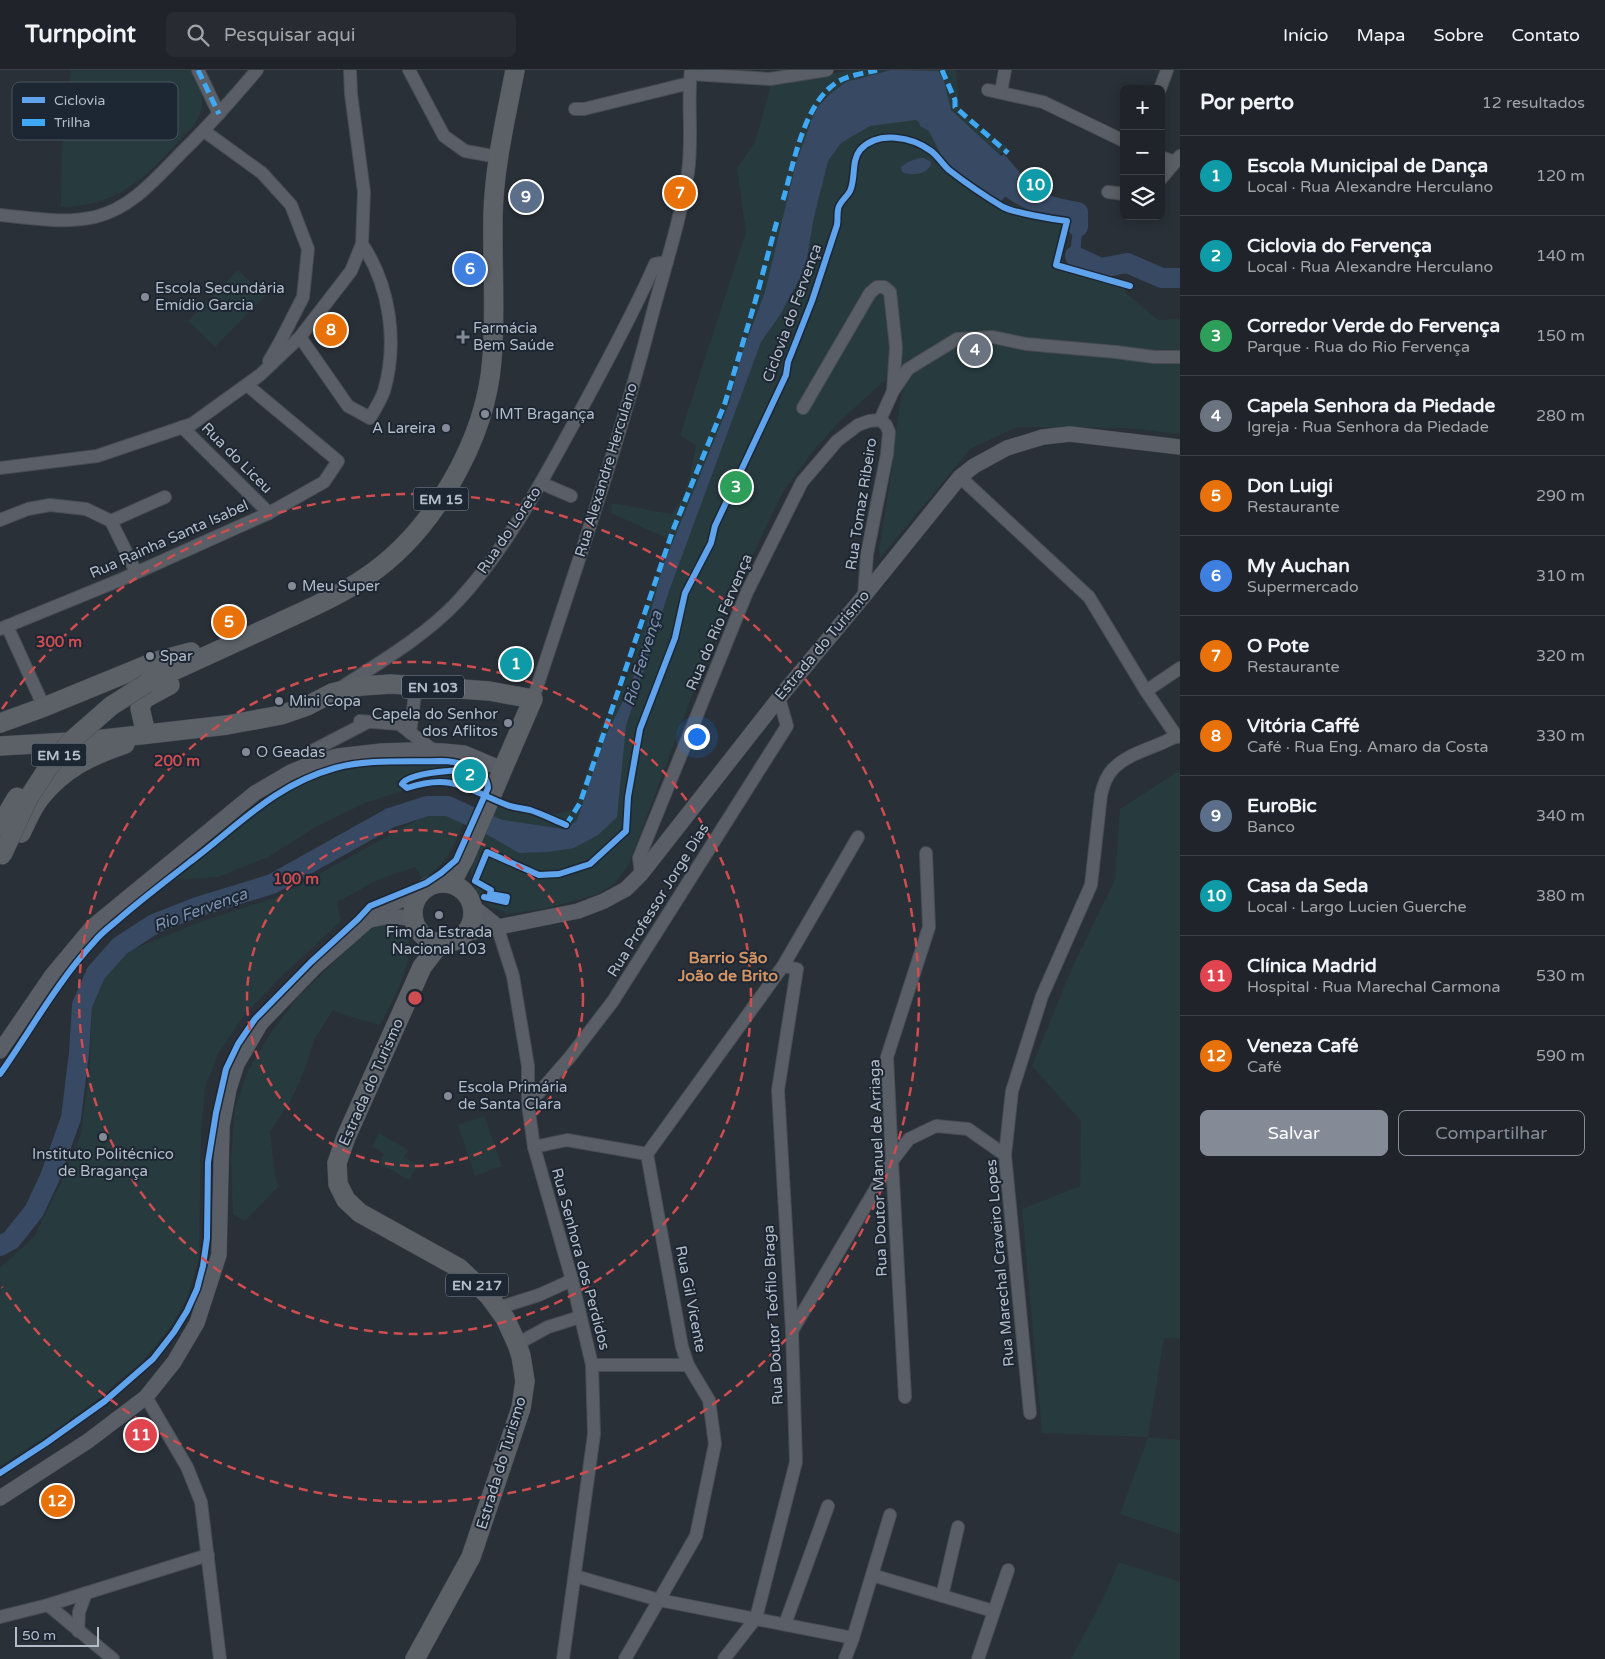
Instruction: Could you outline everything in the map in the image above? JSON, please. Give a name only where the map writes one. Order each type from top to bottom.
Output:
[{"type":"main road","name":"EM 15","points":[[1,858],[29,797],[54,761],[70,742],[111,706],[145,679],[211,654],[336,596],[367,577],[399,551],[428,518],[452,483],[466,456],[488,394],[492,359],[493,156],[506,70]]},
{"type":"main road","name":"EM 15","points":[[0,826],[41,760],[94,705],[145,679],[191,652],[331,588],[363,568],[394,543],[423,509],[444,478],[458,452],[472,416],[484,350],[481,210],[515,70]]},
{"type":"main road","points":[[0,723],[154,662],[191,652]]},
{"type":"main road","points":[[1,858],[16,843],[39,799],[60,775],[93,756],[138,740],[146,734],[140,708],[144,699],[199,671],[211,654]]},
{"type":"main road","name":"EN 103","points":[[332,693],[376,684],[489,690],[533,699]]},
{"type":"main road","name":"Rua do Loreto","points":[[146,734],[281,715],[307,706],[332,693]]},
{"type":"main road","name":"Rua Alexandre Herculano","points":[[443,883],[456,874],[465,856],[533,699]]},
{"type":"main road","name":"EN 103","points":[[0,739],[88,734],[146,734]]},
{"type":"main road","name":"EN 103","points":[[0,746],[87,741],[146,734]]},
{"type":"main road","name":"Rua Alexandre Herculano","points":[[465,856],[461,876],[462,887],[469,900]]},
{"type":"main road","points":[[443,883],[461,889],[469,900],[472,915],[470,925],[464,934],[449,942],[434,941],[418,926],[413,910],[419,894],[426,888],[443,883]]},
{"type":"main road","name":"Estrada do Turismo","points":[[418,926],[423,946],[422,967]]},
{"type":"main road","name":"Estrada do Turismo","points":[[414,1659],[471,1557],[521,1408],[525,1381],[517,1344],[510,1328],[489,1296],[459,1268],[360,1213],[346,1200],[338,1184],[337,1163],[346,1137],[422,967],[441,942]]},
{"type":"street","points":[[198,70],[219,114]]},
{"type":"street","points":[[0,215],[63,220],[96,217],[110,212],[137,196],[155,180],[204,131],[257,70]]},
{"type":"street","points":[[0,468],[98,456],[192,424],[260,376],[300,337],[351,271],[362,244],[364,192],[351,94],[350,70]]},
{"type":"street","points":[[409,70],[444,136],[465,152],[493,156]]},
{"type":"street","points":[[575,109],[584,109],[691,76],[727,73],[770,79],[827,70]]},
{"type":"street","points":[[1006,70],[994,91],[1042,102],[1120,139]]},
{"type":"street","points":[[1161,85],[1167,70]]},
{"type":"street","name":"Rua Alexandre Herculano","points":[[533,699],[606,476],[646,339],[666,262],[688,172],[691,135],[689,108],[691,76]]},
{"type":"street","points":[[204,131],[262,174],[290,205],[308,248],[302,297],[280,342],[260,376]]},
{"type":"street","points":[[1165,157],[1178,159]]},
{"type":"street","points":[[1164,175],[1178,159]]},
{"type":"street","points":[[1108,192],[1120,194]]},
{"type":"street","points":[[300,337],[348,406],[370,418],[384,392],[391,357],[390,325],[388,302],[370,256],[362,244]]},
{"type":"street","name":"Rua do Loreto","points":[[332,693],[408,644],[457,601],[494,556],[541,483],[633,314],[655,264],[666,262]]},
{"type":"street","points":[[803,408],[870,293],[877,287],[884,287],[890,292],[896,347],[892,391]]},
{"type":"street","points":[[880,420],[892,391],[908,369],[957,339],[993,337],[1026,344],[1154,357],[1180,357]]},
{"type":"street","name":"Rua Rainha Santa Isabel","points":[[4,627],[136,572],[269,513],[324,482],[338,461],[247,385]]},
{"type":"street","name":"Rua Tomaz Ribeiro","points":[[864,596],[867,554],[887,454],[889,432],[886,425],[880,420]]},
{"type":"street","name":"Rua do Rio Fervença","points":[[641,874],[639,858],[747,592],[802,482],[837,441],[858,425],[880,420]]},
{"type":"street","name":"Rua do Liceu","points":[[182,427],[269,513]]},
{"type":"street","name":"Estrada do Turismo","points":[[464,934],[578,911],[604,901],[626,889],[641,874],[778,698],[864,596],[960,477],[974,466],[1007,448],[1042,437],[1070,434],[1180,447]]},
{"type":"street","points":[[960,477],[1089,597],[1146,691],[1178,736]]},
{"type":"street","points":[[541,483],[571,496]]},
{"type":"street","points":[[111,521],[165,497]]},
{"type":"street","points":[[0,520],[28,509],[50,505],[86,509],[111,521],[136,572]]},
{"type":"street","points":[[4,627],[44,707]]},
{"type":"street","points":[[1146,691],[1180,668]]},
{"type":"street","points":[[410,732],[416,686]]},
{"type":"street","name":"Rua Professor Jorge Dias","points":[[528,1105],[570,1057],[613,1001],[786,726],[778,698]]},
{"type":"street","points":[[316,762],[312,751],[364,722],[399,724],[433,750]]},
{"type":"street","name":"Rua Marechal Craveiro Lopes","points":[[1030,1413],[1005,1155],[1012,1091],[1042,996],[1091,885],[1104,782],[1112,770],[1134,756],[1178,736]]},
{"type":"street","points":[[0,1051],[52,975],[92,927],[255,793],[291,772],[338,756],[382,751],[433,750],[464,754],[502,769]]},
{"type":"street","points":[[534,1147],[568,1140],[647,1154],[783,966],[858,837]]},
{"type":"street","name":"Rua Doutor Manuel de Arriaga","points":[[905,1397],[888,1057],[929,927],[926,853]]},
{"type":"street","points":[[0,1498],[88,1441],[146,1397],[174,1362],[198,1323],[219,1255],[222,1126],[229,1090],[237,1064],[261,1023],[315,967],[380,911],[396,902],[419,894]]},
{"type":"street","points":[[469,900],[497,926]]},
{"type":"street","points":[[367,922],[381,917],[397,916],[418,926]]},
{"type":"street","name":"Rua Senhora dos Perdidos","points":[[497,926],[513,976],[528,1066],[528,1105],[534,1147],[572,1280],[592,1365],[594,1434],[563,1659]]},
{"type":"street","name":"Rua Doutor Teófilo Braga","points":[[724,1659],[756,1618],[796,1462],[792,1331],[778,1090],[796,970],[783,966]]},
{"type":"street","points":[[792,1331],[892,1161],[909,1139],[936,1126],[968,1129],[1005,1155]]},
{"type":"street","name":"Rua Gil Vicente","points":[[624,1659],[696,1536],[715,1444],[709,1400],[688,1365],[682,1347],[647,1154]]},
{"type":"street","points":[[498,1308],[539,1295],[572,1280]]},
{"type":"street","points":[[517,1344],[548,1328],[580,1317]]},
{"type":"street","points":[[592,1365],[688,1365]]},
{"type":"street","points":[[146,1397],[187,1467],[201,1502],[220,1659]]},
{"type":"street","points":[[785,1624],[828,1506]]},
{"type":"street","points":[[845,1659],[890,1515]]},
{"type":"street","points":[[942,1596],[958,1527]]},
{"type":"street","points":[[0,1617],[86,1594],[208,1555]]},
{"type":"street","points":[[978,1659],[1008,1570]]},
{"type":"street","points":[[872,1575],[993,1611]]},
{"type":"street","points":[[575,1576],[659,1600],[853,1638]]},
{"type":"street","points":[[78,1631],[79,1612],[86,1594]]},
{"type":"street","points":[[48,1605],[113,1659]]},
{"type":"green space","points":[[71,70],[193,70],[201,92],[201,111],[193,126],[164,157],[136,182],[121,192],[103,200],[84,205],[61,207],[63,140],[178,140],[178,82],[70,82]]},
{"type":"green space","points":[[851,70],[956,70],[960,113],[1008,147],[967,179],[1001,202],[1072,218],[1062,261],[1125,282],[1126,293],[1158,320],[1180,319],[1180,434],[1127,428],[1017,427],[970,449],[880,558],[879,549],[900,403],[912,356],[841,420],[813,451],[783,492],[717,629],[629,864],[615,883],[598,894],[548,908],[508,914],[487,905],[476,893],[471,880],[471,867],[486,834],[498,799],[555,814],[575,809],[602,726],[629,674],[668,539],[611,513],[612,503],[671,514],[685,491],[696,446],[680,435],[746,232],[737,168],[755,142],[771,85]]},
{"type":"green space","points":[[238,270],[265,296],[215,347],[188,321]]},
{"type":"green space","points":[[449,763],[472,770],[482,777],[486,786],[481,798],[459,788],[440,785],[403,791],[365,803],[316,827],[268,857],[218,877],[173,880],[268,802],[298,785],[339,771],[405,764]]},
{"type":"green space","points":[[1180,770],[1180,1339],[1164,1338],[1148,1437],[1042,1433],[1022,1209],[1080,1186],[1081,1121],[1032,1066],[1072,968],[1115,880],[1120,809]]},
{"type":"green space","name":"Instituto Politécnico de Bragança","points":[[428,814],[446,814],[464,823],[444,861],[423,879],[415,867],[378,880],[337,902],[341,921],[284,974],[245,1014],[218,1054],[205,1088],[201,1133],[199,1258],[187,1299],[170,1328],[141,1363],[104,1395],[43,1439],[0,1466],[0,1268],[34,1237],[62,1180],[81,1134],[90,1065],[92,993],[128,951],[200,922],[277,897]]},
{"type":"green space","points":[[395,924],[407,934],[410,943],[402,980],[390,1006],[380,1025],[333,1010],[314,1040],[305,1069],[291,1100],[270,1132],[275,1176],[279,1186],[245,1221],[233,1214],[231,1158],[235,1108],[248,1071],[267,1038],[298,997],[363,934],[378,925]]},
{"type":"green space","points":[[484,1116],[502,1166],[475,1176],[458,1125]]},
{"type":"green space","points":[[379,1133],[408,1150],[404,1157],[418,1165],[409,1180],[379,1163],[384,1154],[372,1146]]},
{"type":"green space","points":[[1148,1437],[1180,1440],[1180,1534],[1120,1514]]},
{"type":"green space","points":[[1119,1562],[1180,1582],[1180,1659],[1071,1659],[1102,1601]]},
{"type":"water","points":[[891,70],[938,71],[944,81],[951,110],[1001,156],[1004,154],[1021,174],[1001,202],[945,163],[929,131],[920,126],[916,120],[870,126],[841,143],[828,161],[814,217],[805,269],[780,315],[761,342],[669,591],[626,726],[617,817],[598,835],[574,848],[548,852],[519,853],[486,834],[490,818],[563,829],[569,827],[577,820],[605,737],[631,685],[663,566],[729,404],[741,356],[765,292],[796,163],[812,119],[818,107],[830,94],[846,82]]},
{"type":"water","points":[[919,158],[924,158],[931,162],[931,165],[922,173],[910,174],[902,172],[901,167]]},
{"type":"water","points":[[1068,207],[1084,211],[1080,255],[1100,263],[1097,272],[1069,262],[1074,221],[1071,213],[1068,214]]},
{"type":"waterway","name":"Rio Fervença","points":[[990,172],[1020,195],[1051,206],[1078,212],[1078,227]]},
{"type":"waterway","name":"Rio Fervença","points":[[1075,256],[1101,268],[1127,263],[1162,278],[1180,278]]},
{"type":"waterway","name":"Rio Fervença","points":[[0,1246],[11,1240],[34,1211],[50,1177],[71,1118],[79,1053],[82,1005],[96,973],[120,946],[154,924],[197,907],[272,884],[390,818],[427,806],[448,806],[496,828]]},
{"type":"marked path","points":[[198,70],[219,114]]},
{"type":"marked path","points":[[783,200],[796,151],[817,103],[827,90],[839,81],[877,70]]},
{"type":"marked path","points":[[942,70],[955,100],[955,107],[1008,153]]},
{"type":"marked path","points":[[566,825],[580,803],[673,530],[725,403],[777,221]]},
{"type":"cycle path","name":"Ciclovia do Fervença","points":[[484,897],[506,902],[507,897],[490,894],[491,890],[475,881],[487,852],[539,875],[559,874],[590,864],[626,831],[628,797],[640,729],[675,638],[685,593],[711,543],[715,526],[786,375],[788,362],[812,301],[837,225],[838,207],[852,186],[855,159],[860,150],[867,144],[885,138],[905,139],[923,146],[933,153],[947,168],[1003,207],[1025,214],[1067,221],[1056,265],[1130,286]]},
{"type":"cycle path","points":[[0,1074],[68,973],[100,936],[145,897],[241,821],[293,785],[313,775],[335,768],[374,762],[454,762],[477,770],[486,781],[488,788],[456,860],[426,883],[370,906],[255,1019],[238,1044],[226,1069],[208,1162],[207,1238],[203,1266],[197,1289],[187,1311],[174,1332],[153,1359],[105,1401],[0,1473]]},
{"type":"cycle path","points":[[468,770],[423,774],[410,778],[402,784],[407,788],[436,782],[459,785],[512,807],[530,810],[566,825]]},
{"type":"place","name":"Casa da Seda","points":[[1035,185]]},
{"type":"place","name":"O Pote","points":[[680,193]]},
{"type":"place","name":"EuroBic","points":[[526,197]]},
{"type":"place","name":"My Auchan","points":[[470,269]]},
{"type":"place","name":"Escola Secundária Emídio Garcia","points":[[145,297]]},
{"type":"place","name":"Vitória Caffé","points":[[331,330]]},
{"type":"place","name":"Farmácia Bem Saúde","points":[[463,337]]},
{"type":"place","name":"Capela Senhora da Piedade","points":[[975,350]]},
{"type":"place","name":"IMT Bragança","points":[[485,414]]},
{"type":"place","name":"A Lareira","points":[[446,428]]},
{"type":"place","name":"Corredor Verde do Fervença","points":[[736,487]]},
{"type":"place","name":"Meu Super","points":[[292,586]]},
{"type":"place","name":"Don Luigi","points":[[229,622]]},
{"type":"place","name":"Spar","points":[[150,656]]},
{"type":"place","name":"Escola Municipal de Dança","points":[[516,664]]},
{"type":"place","name":"Mini Copa","points":[[279,701]]},
{"type":"place","name":"Capela do Senhor dos Aflitos","points":[[508,723]]},
{"type":"place","name":"O Geadas","points":[[246,752]]},
{"type":"place","name":"Ciclovia do Fervença","points":[[470,775]]},
{"type":"place","name":"Fim da Estrada Nacional 103","points":[[439,915]]},
{"type":"place","name":"Escola Primária de Santa Clara","points":[[448,1096]]},
{"type":"place","name":"Instituto Politécnico de Bragança","points":[[103,1137]]},
{"type":"place","name":"Clínica Madrid","points":[[141,1435]]},
{"type":"place","name":"Veneza Café","points":[[57,1501]]},
{"type":"district","name":"Barrio São João de Brito","points":[[728,966]]}]
